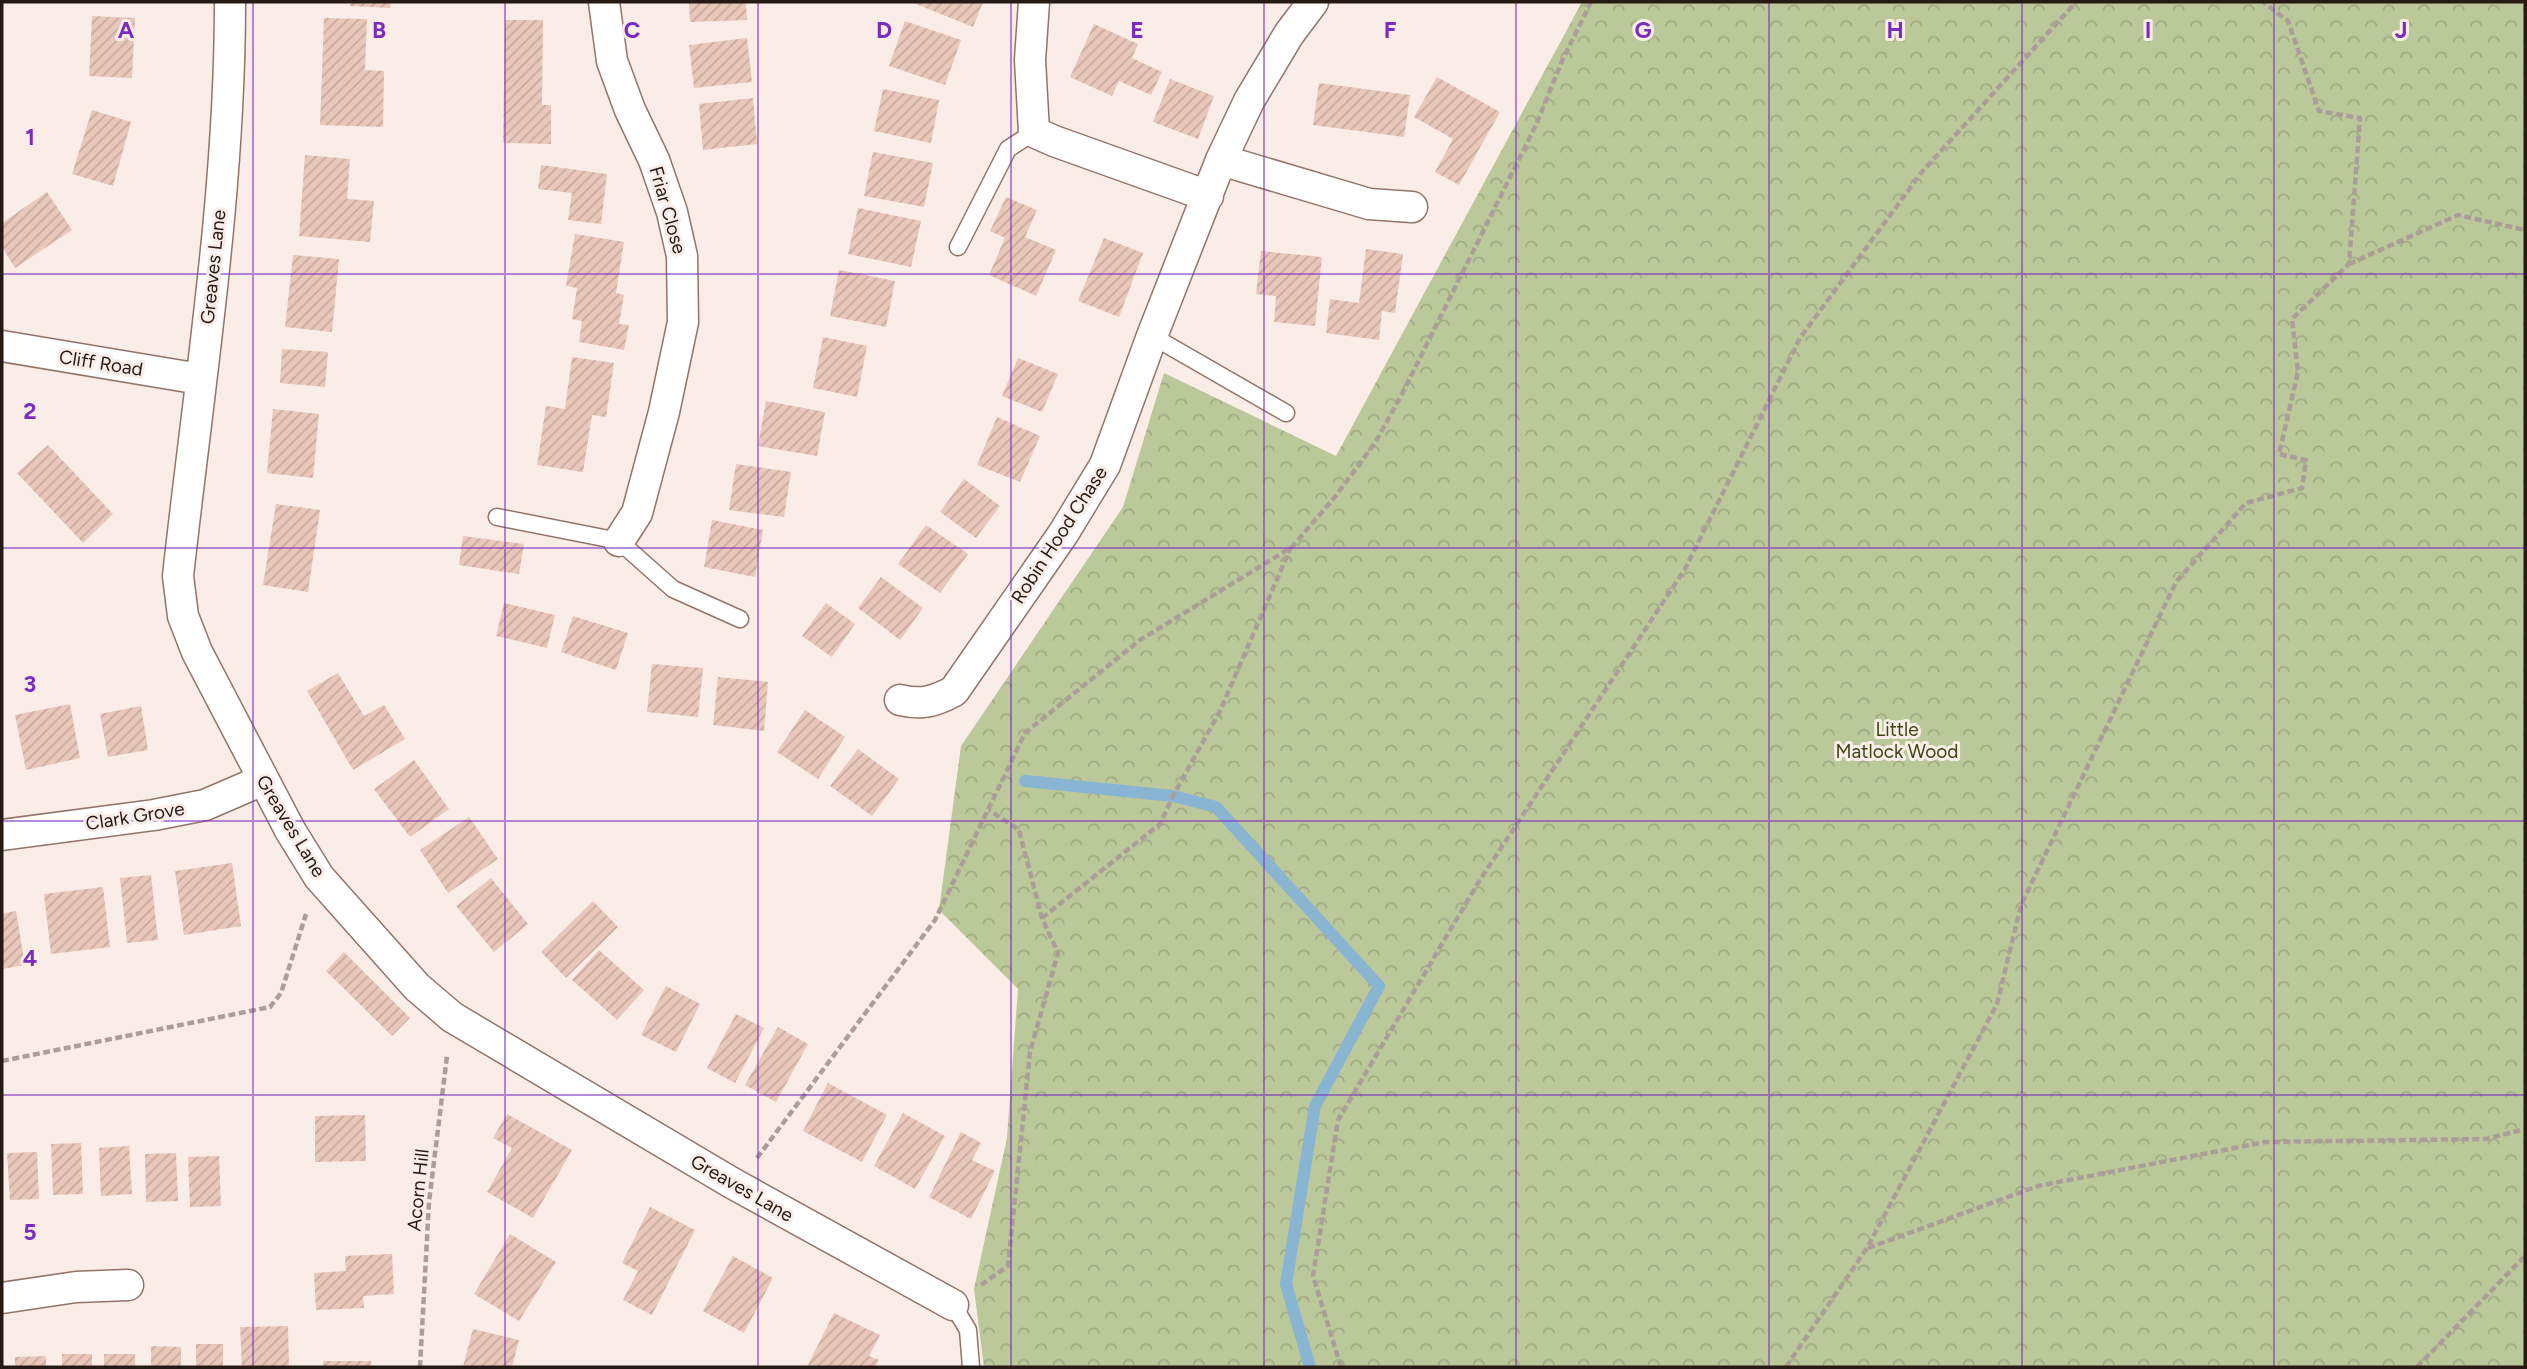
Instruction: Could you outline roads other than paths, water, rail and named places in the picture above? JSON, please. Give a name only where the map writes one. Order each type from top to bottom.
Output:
[{"type":"street","name":"Greaves Lane","points":[[230,2],[227,124],[178,576],[183,615],[197,652],[263,780],[319,877],[416,987],[452,1017],[737,1185],[953,1305]]},
{"type":"street","name":"Friar Close","points":[[604,2],[612,61],[630,110],[654,160],[672,212],[682,256],[683,322],[664,412],[638,513],[619,541]]},
{"type":"street","points":[[1034,2],[1030,60],[1034,132],[1208,196]]},
{"type":"street","name":"Robin Hood Chase","points":[[900,701],[917,704],[936,701],[954,691],[1063,534],[1105,465],[1152,335],[1221,160],[1249,101],[1289,34],[1313,2]]},
{"type":"street","points":[[1221,160],[1369,204],[1412,207]]},
{"type":"street","name":"Cliff Road","points":[[2,346],[200,379]]},
{"type":"street","name":"Clark Grove","points":[[2,835],[154,816],[205,805],[263,780]]},
{"type":"street","points":[[2,1298],[76,1287],[128,1285]]},
{"type":"lane","points":[[958,247],[1008,149],[1034,132]]},
{"type":"lane","points":[[1152,335],[1286,413]]},
{"type":"lane","points":[[497,517],[619,541],[673,589],[740,619]]},
{"type":"lane","points":[[953,1305],[968,1330],[971,1367]]},
{"type":"waterway","points":[[1025,781],[1173,796],[1216,807],[1379,986],[1315,1106],[1286,1284],[1310,1367]]},
{"type":"park label","name":"Little Matlock Wood","points":[[1897,740]]}]
